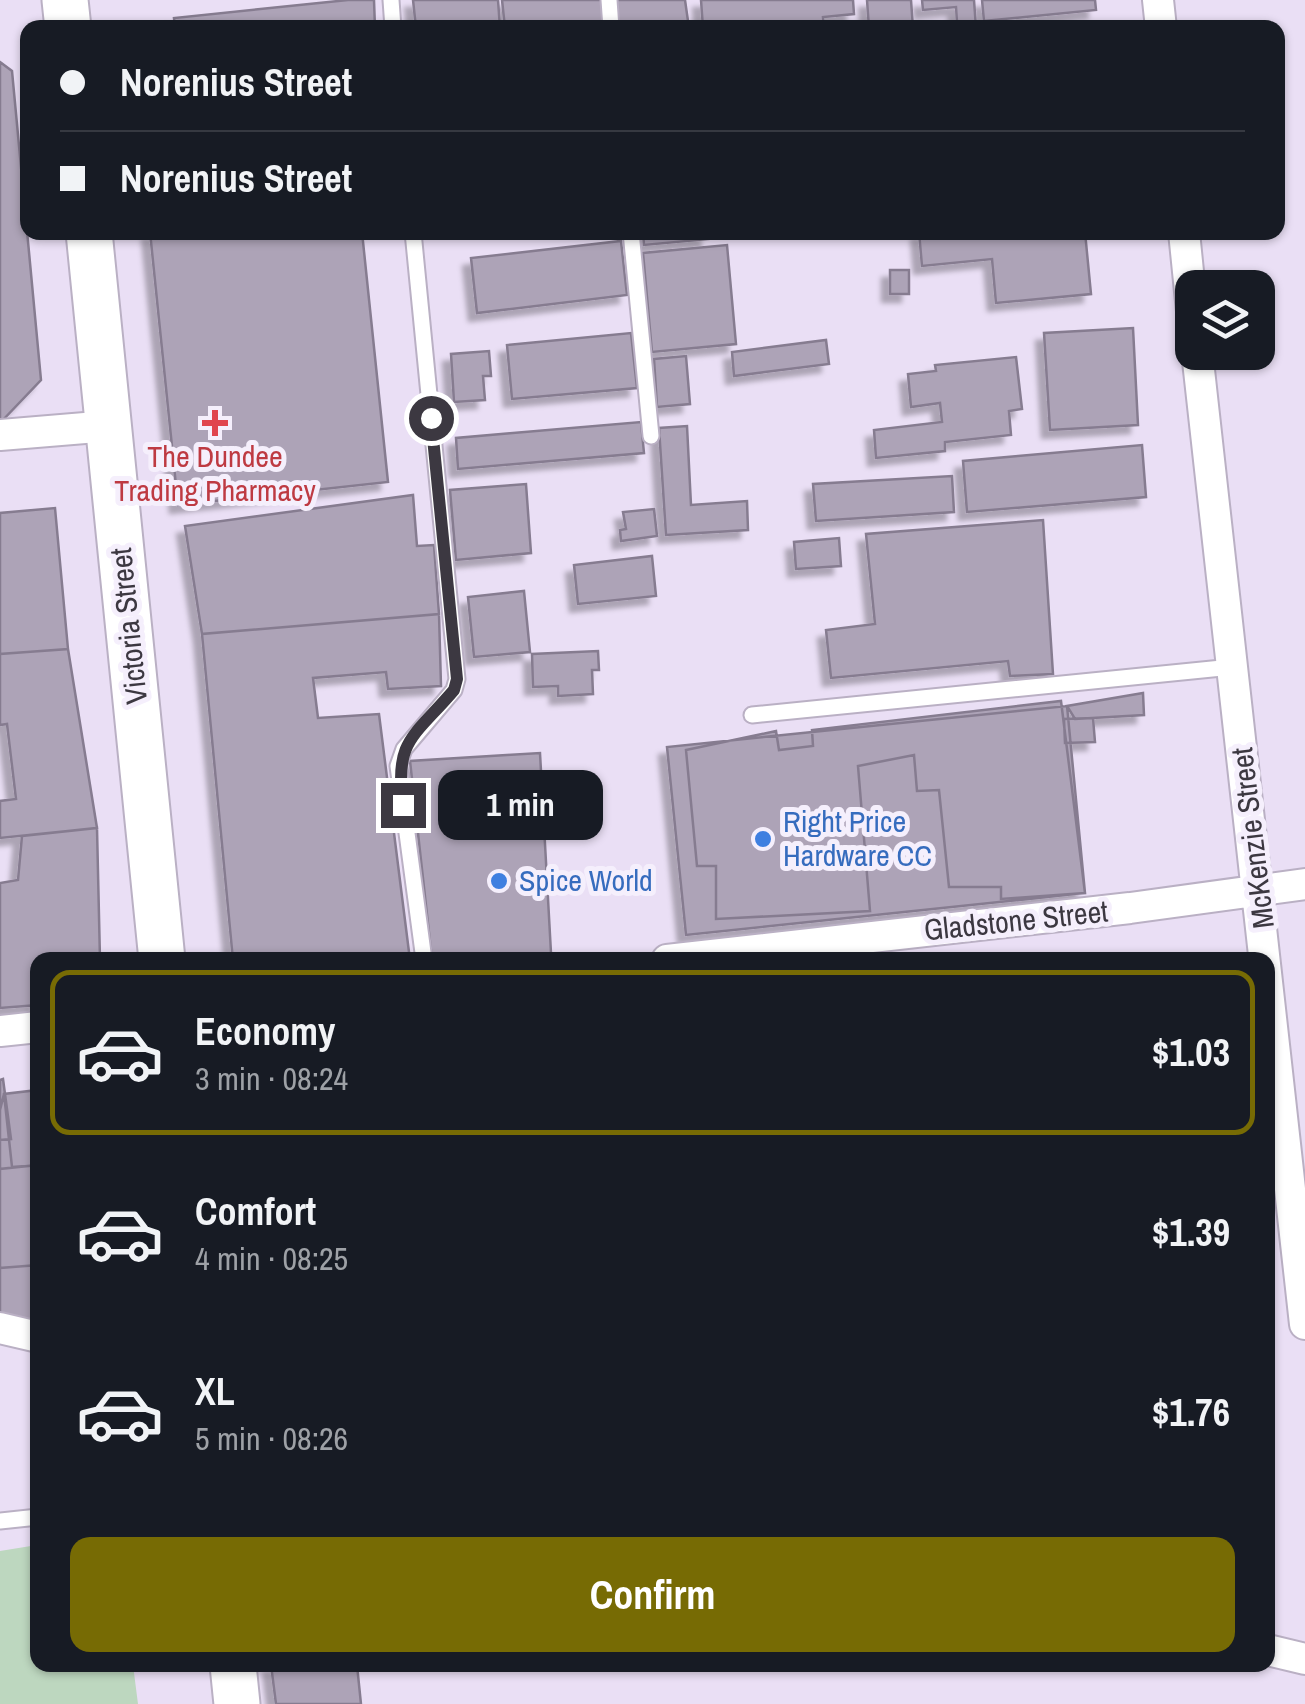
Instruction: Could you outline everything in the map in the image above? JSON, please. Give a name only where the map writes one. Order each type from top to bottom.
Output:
[{"type":"main road","name":"Victoria Street","points":[[90,240],[161,952]]},
{"type":"main road","points":[[234,1672],[237,1704]]},
{"type":"street","points":[[1185,240],[1188,270]]},
{"type":"street","name":"McKenzie Street","points":[[1199,370],[1267,952]]},
{"type":"street","points":[[0,435],[109,426]]},
{"type":"street","name":"Gladstone Street","points":[[738,952],[1305,884]]},
{"type":"street","points":[[0,1031],[30,1028]]},
{"type":"street","name":"McKenzie Street","points":[[1275,1033],[1305,1324]]},
{"type":"street","points":[[0,1328],[30,1335]]},
{"type":"street","points":[[1275,1652],[1305,1659]]},
{"type":"lane","points":[[414,240],[457,679],[454,690],[404,749],[398,766],[423,952]]},
{"type":"lane","points":[[632,240],[651,436]]},
{"type":"lane","points":[[752,715],[1232,667]]},
{"type":"lane","points":[[0,1522],[30,1517]]},
{"type":"green space","points":[[30,1546],[30,1672],[134,1672],[138,1704],[0,1704],[0,1551]]},
{"type":"building","points":[[348,0],[374,0],[375,20],[174,18]]},
{"type":"building","points":[[413,0],[498,0],[499,20],[415,20]]},
{"type":"building","points":[[502,0],[602,0],[604,20],[504,20]]},
{"type":"building","points":[[616,0],[685,0],[688,20],[618,20]]},
{"type":"building","points":[[701,0],[853,0],[854,14],[823,20],[702,20]]},
{"type":"building","points":[[867,0],[911,0],[912,20],[868,20]]},
{"type":"building","points":[[922,0],[974,0],[975,20],[957,20],[956,7],[923,10]]},
{"type":"building","points":[[982,0],[1095,0],[1096,10],[984,20]]},
{"type":"building","points":[[0,62],[12,71],[20,156],[20,240],[28,240],[41,380],[0,423]]},
{"type":"building","points":[[151,240],[363,240],[388,482],[178,505]]},
{"type":"building","points":[[644,240],[698,240],[644,245]]},
{"type":"building","points":[[920,240],[1086,240],[1091,294],[996,303],[992,259],[922,266]]},
{"type":"building","points":[[621,241],[627,295],[477,313],[471,258]]},
{"type":"building","points":[[727,245],[736,344],[652,352],[643,253]]},
{"type":"building","points":[[890,270],[909,270],[909,294],[890,294]]},
{"type":"building","points":[[1133,328],[1138,425],[1050,430],[1044,333]]},
{"type":"building","points":[[631,333],[637,388],[512,399],[507,345]]},
{"type":"building","points":[[826,340],[829,364],[734,376],[732,352]]},
{"type":"building","points":[[489,351],[491,376],[483,376],[485,400],[454,402],[451,354]]},
{"type":"building","points":[[686,356],[690,404],[657,407],[654,359]]},
{"type":"building","points":[[1016,357],[1022,409],[1009,411],[1011,435],[945,442],[945,451],[876,458],[874,430],[942,422],[940,403],[911,407],[908,374],[936,371],[935,365]]},
{"type":"building","points":[[641,422],[644,453],[458,469],[456,438]]},
{"type":"building","points":[[687,426],[691,505],[747,501],[748,530],[666,535],[659,428]]},
{"type":"building","points":[[1142,445],[1146,497],[967,512],[963,461]]},
{"type":"building","points":[[952,476],[954,512],[816,521],[813,484]]},
{"type":"building","points":[[526,484],[531,553],[456,560],[450,490]]},
{"type":"building","points":[[413,495],[417,546],[434,545],[439,614],[202,634],[185,526]]},
{"type":"building","points":[[55,508],[68,649],[0,654],[0,513]]},
{"type":"building","points":[[654,509],[657,536],[621,541],[620,530],[626,529],[623,512]]},
{"type":"building","points":[[1043,520],[1053,674],[1010,676],[1008,661],[831,678],[826,630],[875,624],[866,534]]},
{"type":"building","points":[[839,538],[841,566],[796,569],[794,542]]},
{"type":"building","points":[[652,556],[656,596],[578,604],[574,565]]},
{"type":"building","points":[[524,591],[530,652],[474,657],[468,597]]},
{"type":"building","points":[[439,614],[441,686],[388,689],[386,672],[313,678],[318,718],[379,714],[409,952],[232,952],[202,634]]},
{"type":"building","points":[[68,649],[97,828],[0,838],[0,801],[16,799],[7,724],[0,725],[0,654]]},
{"type":"building","points":[[598,651],[599,670],[592,670],[593,694],[558,696],[558,686],[533,687],[532,654]]},
{"type":"building","points":[[1143,693],[1144,715],[1075,719],[1067,706]]},
{"type":"building","points":[[1061,701],[1085,893],[1001,899],[1001,887],[949,887],[939,790],[917,791],[914,755],[858,766],[870,911],[716,919],[716,866],[697,866],[686,750],[776,731],[779,750],[813,746],[812,730]]},
{"type":"building","points":[[1067,706],[1085,893],[686,935],[667,747]]},
{"type":"building","points":[[1093,718],[1095,742],[1065,743],[1064,719]]},
{"type":"building","points":[[540,753],[551,952],[431,952],[410,761]]},
{"type":"building","points":[[97,828],[100,952],[30,952],[30,1006],[0,1008],[0,883],[18,880],[22,836]]},
{"type":"building","points":[[3,1079],[11,1139],[0,1140],[0,1080]]},
{"type":"building","points":[[30,1091],[30,1166],[12,1167],[4,1094]]},
{"type":"building","points":[[30,1091],[30,1324],[0,1315],[0,1110],[4,1094]]},
{"type":"building","points":[[30,1166],[30,1266],[0,1268],[0,1169]]},
{"type":"building","points":[[30,1266],[30,1326],[0,1318],[0,1268]]},
{"type":"building","points":[[272,1672],[358,1672],[361,1704],[276,1704]]},
{"type":"place","name":"The Dundee Trading Pharmacy","points":[[215,423]]},
{"type":"place","name":"Right Price Hardware CC","points":[[763,839]]},
{"type":"place","name":"Spice World","points":[[499,881]]},
{"type":"route","points":[[403,805],[398,766],[404,749],[454,690],[457,679],[431,418]]}]
